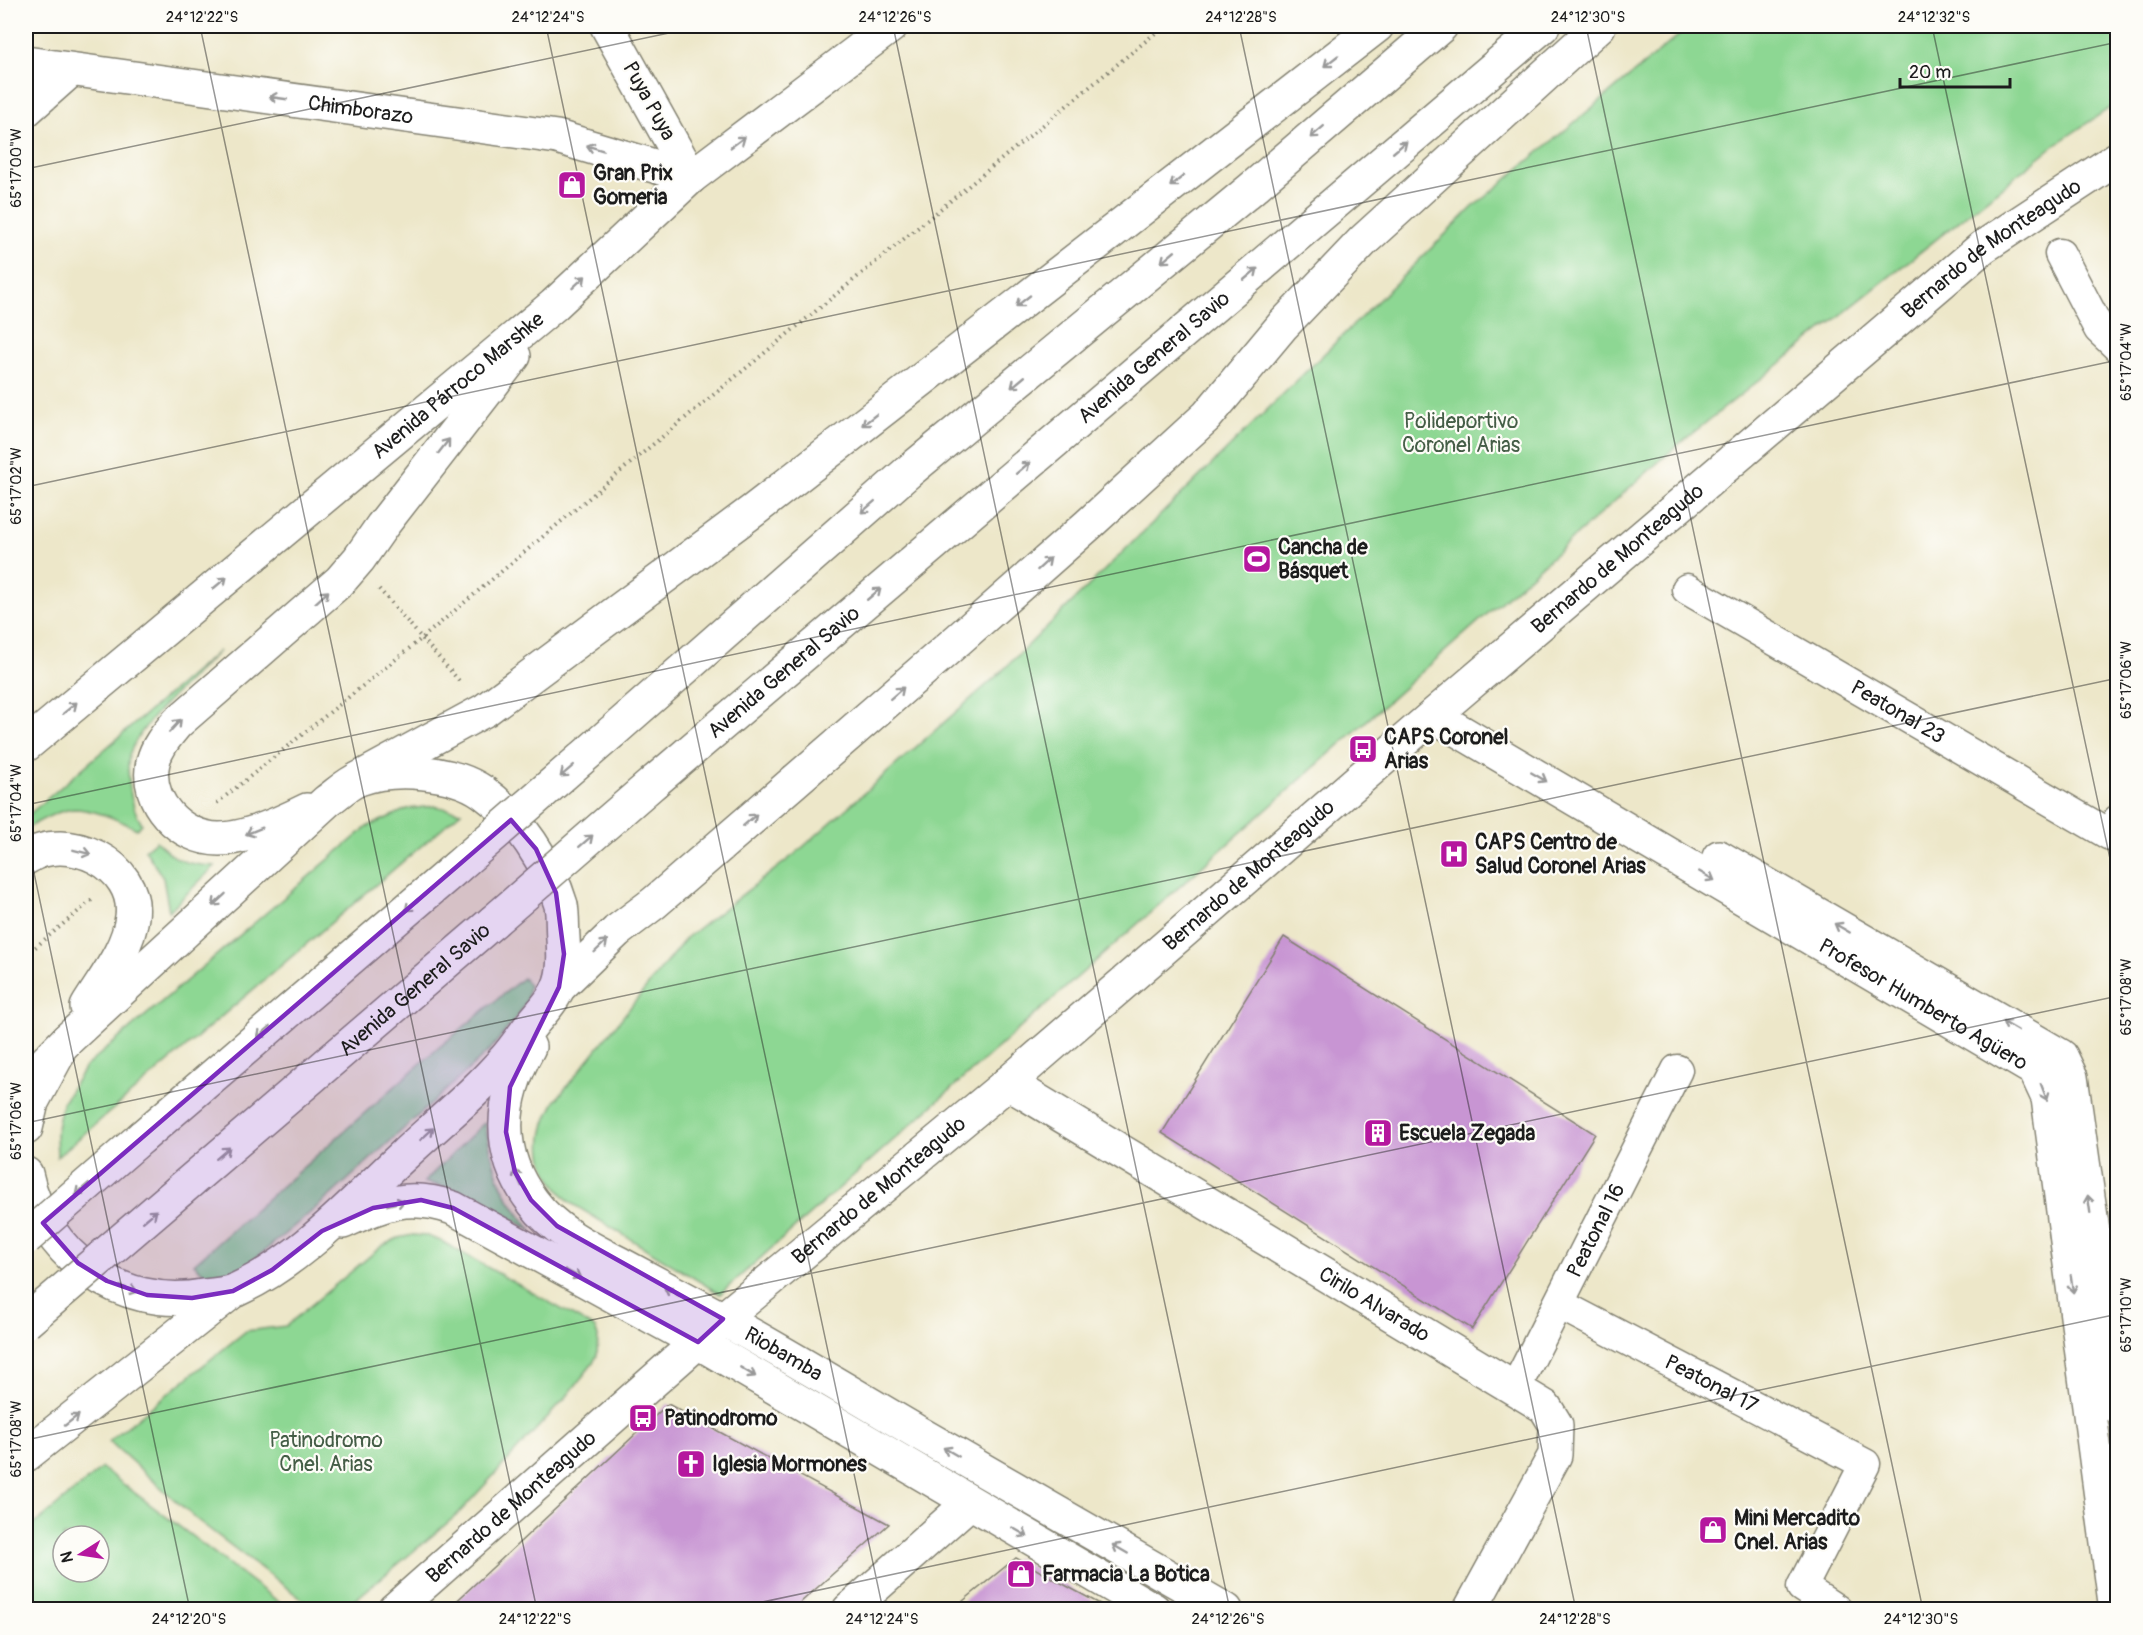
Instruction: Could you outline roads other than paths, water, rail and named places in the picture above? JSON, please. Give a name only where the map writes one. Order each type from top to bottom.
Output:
[{"type":"main road","name":"Puya Puya","points":[[607,26],[691,177]]},
{"type":"main road","name":"Avenida Párroco Marshke","points":[[26,745],[554,305],[691,177],[891,26]]},
{"type":"main road","points":[[26,1082],[67,1040],[327,801],[358,779],[485,710],[754,510],[1377,26]]},
{"type":"main road","points":[[26,1238],[457,867],[908,472],[1250,190],[1441,26]]},
{"type":"main road","name":"Avenida General Savio","points":[[26,1322],[654,782],[1543,26]]},
{"type":"main road","points":[[26,1455],[233,1291],[272,1270],[322,1231],[465,1100],[505,1059],[554,994],[617,931],[654,903],[959,639],[1190,431],[1206,416],[1283,325],[1364,240],[1599,26]]},
{"type":"main road","name":"Chimborazo","points":[[26,63],[557,137],[691,177]]},
{"type":"main road","points":[[26,110],[71,70]]},
{"type":"main road","name":"Bernardo de Monteagudo","points":[[394,1610],[723,1319],[1008,1083],[1442,708],[1983,247],[2118,158]]},
{"type":"main road","points":[[327,801],[239,838],[218,839],[196,836],[166,813],[153,785],[153,763],[160,744],[177,723],[340,581],[554,305]]},
{"type":"main road","name":"Profesor Humberto Agüero","points":[[1442,708],[2061,1056],[2070,1077],[2117,1400]]},
{"type":"main road","name":"Profesor Humberto Agüero","points":[[1442,708],[2035,1070],[2048,1098],[2116,1610]]},
{"type":"main road","points":[[358,779],[394,773],[426,773],[446,776],[471,785],[498,805],[536,849],[561,908],[564,954],[554,994]]},
{"type":"main road","points":[[26,858],[31,854],[52,849],[75,849],[96,856],[121,877],[132,903],[133,915],[127,940],[44,1078],[32,1102],[26,1128]]},
{"type":"main road","name":"Riobamba","points":[[554,994],[534,1038],[517,1067],[507,1103],[509,1155],[519,1180],[542,1213],[584,1245],[723,1319],[1226,1610]]},
{"type":"main road","name":"Cirilo Alvarado","points":[[1008,1083],[1545,1407],[1556,1425],[1555,1455],[1470,1610]]},
{"type":"main road","points":[[26,1174],[35,1206],[52,1236],[78,1263],[91,1272],[127,1289],[169,1298],[192,1298],[233,1291]]},
{"type":"main road","name":"Riobamba","points":[[322,1231],[373,1208],[404,1200],[422,1200],[453,1208],[698,1342],[1154,1610]]},
{"type":"main road","points":[[849,1610],[969,1503]]},
{"type":"street","points":[[2060,254],[2099,329],[2118,347]]},
{"type":"street","name":"Peatonal 23","points":[[1688,589],[2114,828]]},
{"type":"street","name":"Peatonal 16","points":[[1515,1389],[1677,1070]]},
{"type":"street","name":"Peatonal 17","points":[[1559,1304],[1865,1464],[1802,1587],[1838,1610]]},
{"type":"place","name":"Gran Prix Gomeria","points":[[572,185]]},
{"type":"place","name":"Cancha de Básquet","points":[[1257,559]]},
{"type":"place","name":"CAPS Coronel Arias","points":[[1363,749]]},
{"type":"place","name":"CAPS Centro de Salud Coronel Arias","points":[[1454,854]]},
{"type":"place","name":"Escuela Zegada","points":[[1378,1133]]},
{"type":"place","name":"Patinodromo","points":[[643,1418]]},
{"type":"place","name":"Iglesia Mormones","points":[[691,1464]]},
{"type":"place","name":"Mini Mercadito Cnel. Arias","points":[[1713,1530]]},
{"type":"place","name":"Farmacia La Botica","points":[[1021,1574]]},
{"type":"park label","name":"Polideportivo Coronel Arias","points":[[1461,433]]},
{"type":"park label","name":"Patinodromo Cnel. Arias","points":[[326,1452]]}]
